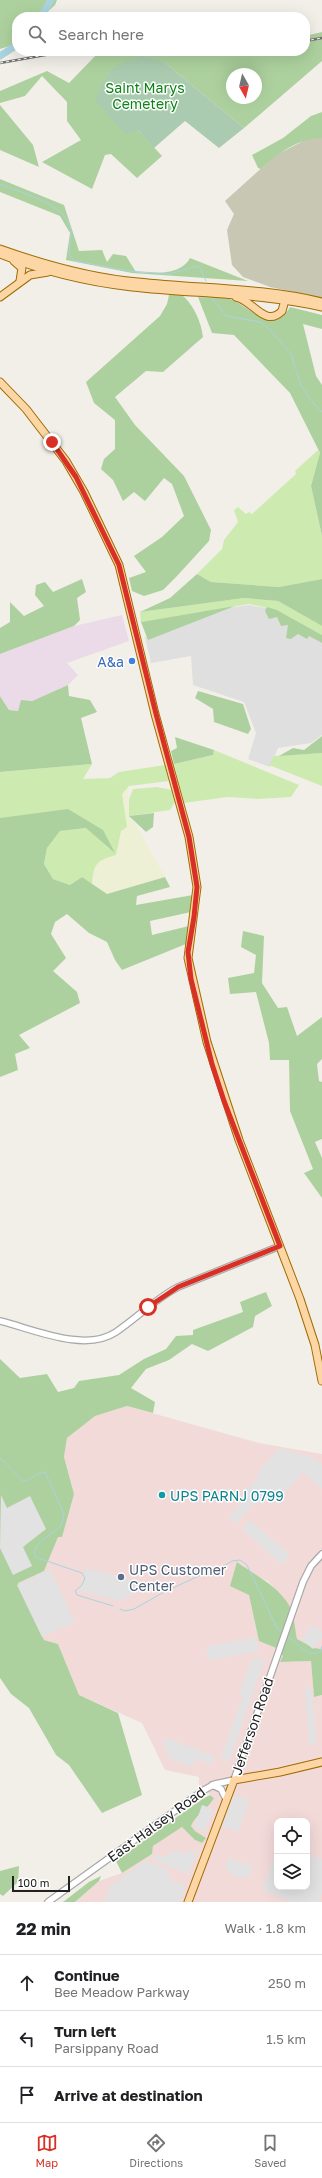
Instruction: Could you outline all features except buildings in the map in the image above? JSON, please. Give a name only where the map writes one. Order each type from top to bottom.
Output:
[{"type":"main road","points":[[0,249],[51,265],[99,277],[139,282],[263,291],[322,302]]},
{"type":"main road","points":[[0,254],[53,272],[125,286],[221,293],[285,300],[322,307]]},
{"type":"main road","points":[[9,258],[22,268],[20,281]]},
{"type":"main road","points":[[0,297],[20,281],[35,273],[53,272]]},
{"type":"main road","points":[[221,293],[243,298],[266,316],[273,316],[280,313],[284,309],[285,300]]},
{"type":"main road","points":[[0,382],[26,409],[66,460],[84,492],[119,565],[156,714],[189,837],[197,887],[188,952],[191,979],[212,1064],[224,1101],[308,1322],[322,1381]]},
{"type":"main road","name":"East Halsey Road","points":[[234,1780],[280,1772],[322,1762]]},
{"type":"main road","name":"Jefferson Road","points":[[188,1902],[234,1780]]},
{"type":"street","points":[[0,1321],[74,1340],[95,1340],[115,1333],[167,1293],[178,1287],[280,1246]]},
{"type":"street","name":"Jefferson Road","points":[[234,1780],[302,1582],[311,1566],[322,1554]]},
{"type":"street","name":"East Halsey Road","points":[[48,1902],[212,1785],[234,1780]]},
{"type":"street","points":[[212,1785],[221,1789],[226,1799]]},
{"type":"shaded area","points":[[309,138],[322,138],[322,298],[270,287],[243,277],[232,265],[227,230],[234,214],[225,201],[276,155]]},
{"type":"shaded area","points":[[249,605],[266,608],[322,641],[322,735],[311,743],[278,748],[270,767],[248,759],[256,733],[244,702],[193,685],[191,656],[151,663],[145,637],[215,610]]},
{"type":"shaded area","points":[[122,615],[129,641],[67,663],[78,675],[68,685],[32,701],[18,711],[9,710],[0,696],[0,654],[74,626]]},
{"type":"shaded area","points":[[128,786],[129,816],[136,824],[165,877],[107,894],[82,877],[70,885],[60,831],[86,828],[103,830],[68,809]]},
{"type":"shaded area","points":[[127,1406],[259,1443],[322,1454],[322,1649],[314,1648],[297,1639],[289,1606],[268,1581],[255,1576],[237,1562],[249,1594],[259,1641],[276,1648],[283,1656],[281,1662],[311,1661],[314,1697],[322,1695],[322,1902],[75,1902],[99,1881],[122,1873],[152,1854],[153,1846],[182,1827],[195,1840],[202,1843],[206,1838],[195,1831],[191,1826],[194,1819],[214,1798],[199,1785],[199,1777],[165,1770],[142,1723],[79,1695],[58,1644],[44,1640],[17,1583],[44,1571],[74,1494],[64,1457],[67,1438],[95,1416]]},
{"type":"shaded area","points":[[279,1448],[314,1458],[322,1465],[322,1489],[303,1472],[283,1495],[275,1489],[261,1505],[256,1501],[235,1524],[229,1518],[247,1497],[244,1493],[259,1476],[257,1473]]},
{"type":"shaded area","points":[[1,1495],[7,1508],[30,1496],[46,1529],[23,1547],[32,1566],[13,1575],[0,1548]]},
{"type":"shaded area","points":[[250,1520],[290,1555],[282,1565],[242,1529]]},
{"type":"shaded area","points":[[86,1568],[152,1585],[120,1601],[80,1591]]},
{"type":"shaded area","points":[[50,1569],[75,1622],[42,1637],[17,1585]]},
{"type":"shaded area","points":[[313,1625],[322,1632],[322,1638],[313,1649],[301,1639]]},
{"type":"shaded area","points":[[256,1637],[259,1651],[209,1660],[206,1647]]},
{"type":"shaded area","points":[[265,1658],[229,1761],[221,1758],[243,1696],[239,1694],[251,1660]]},
{"type":"shaded area","points":[[305,1687],[311,1687],[316,1744],[309,1745]]},
{"type":"shaded area","points":[[168,1739],[215,1756],[211,1765],[196,1759],[192,1767],[168,1758],[163,1740]]},
{"type":"shaded area","points":[[234,1795],[249,1800],[238,1832],[222,1826]]},
{"type":"shaded area","points":[[202,1805],[213,1809],[205,1832],[194,1828]]},
{"type":"shaded area","points":[[176,1850],[186,1854],[188,1851],[197,1854],[189,1874],[153,1860],[155,1854],[163,1857]]},
{"type":"shaded area","points":[[310,1855],[322,1859],[322,1893],[319,1902],[292,1902],[262,1890],[274,1858],[274,1890],[310,1890]]},
{"type":"shaded area","points":[[229,1858],[253,1867],[250,1876],[240,1878],[231,1874],[225,1868]]},
{"type":"shaded area","points":[[145,1861],[167,1869],[172,1881],[186,1886],[180,1902],[104,1902],[111,1885]]},
{"type":"green space","points":[[0,0],[57,0],[55,5],[47,12],[12,12],[12,44],[0,49]]},
{"type":"green space","points":[[322,32],[322,61],[244,128],[164,62],[138,130],[162,156],[137,178],[111,154],[105,155],[92,189],[42,162],[81,140],[67,121],[67,102],[42,76],[25,96],[0,103],[0,91],[47,71],[69,83],[95,56],[310,56],[310,35]]},
{"type":"green space","name":"Saint Marys Cemetery","points":[[143,56],[164,62],[244,128],[219,148],[185,121],[154,148],[138,130],[125,134],[95,100],[104,81],[112,70],[132,59]]},
{"type":"green space","points":[[0,105],[33,145],[39,167],[0,150]]},
{"type":"green space","points":[[322,112],[322,138],[297,144],[274,157],[261,169],[258,168],[252,155],[283,138],[311,116]]},
{"type":"green space","points":[[0,179],[64,205],[79,251],[102,250],[107,262],[113,254],[126,256],[136,272],[158,273],[173,271],[186,264],[190,258],[248,281],[132,273],[66,260],[70,233],[60,216],[0,192]]},
{"type":"green space","points":[[169,295],[182,295],[186,299],[199,320],[203,337],[163,372],[146,371],[115,397],[135,425],[184,476],[211,530],[209,541],[163,590],[144,596],[132,591],[129,578],[146,572],[134,556],[162,537],[184,516],[172,484],[164,478],[145,501],[134,492],[123,501],[113,480],[101,469],[104,459],[115,449],[115,420],[94,403],[86,382],[160,316],[167,304]]},
{"type":"green space","points":[[198,297],[232,300],[269,320],[276,320],[283,316],[290,307],[322,315],[322,329],[303,324],[316,376],[322,385],[322,536],[311,486],[320,453],[290,393],[234,335],[212,333]]},
{"type":"green space","points":[[318,450],[320,454],[311,486],[322,536],[322,579],[279,587],[211,582],[197,574],[222,549],[224,540],[238,522],[234,510],[238,507],[246,514],[249,512],[252,514],[296,474],[295,471]]},
{"type":"green space","points":[[197,574],[211,582],[279,587],[322,579],[322,626],[278,601],[244,598],[140,612],[170,598]]},
{"type":"green space","points":[[82,579],[86,592],[77,598],[80,620],[74,626],[0,654],[0,628],[10,622],[10,602],[24,616],[44,606],[35,595],[36,585],[45,582],[53,592]]},
{"type":"green space","points":[[244,598],[278,601],[322,626],[322,635],[277,610],[249,604],[141,622],[140,612]]},
{"type":"green space","points":[[235,606],[148,640],[141,622]]},
{"type":"green space","points":[[267,607],[277,610],[322,635],[322,643],[309,636],[307,639],[298,634],[291,639],[286,638],[288,625],[281,626],[277,617],[269,619],[265,611]]},
{"type":"green space","points":[[68,685],[69,696],[90,700],[97,712],[81,718],[92,764],[0,772],[0,696],[9,710],[18,711],[21,700],[32,701]]},
{"type":"green space","points":[[198,691],[243,704],[251,729],[248,734],[214,722],[213,709],[195,698]]},
{"type":"green space","points":[[322,736],[322,753],[279,756],[293,748],[304,750]]},
{"type":"green space","points":[[175,737],[214,750],[213,755],[174,764],[171,751],[177,748]]},
{"type":"green space","points":[[214,750],[299,785],[291,797],[258,799],[227,797],[184,803],[174,764],[213,755]]},
{"type":"green space","points":[[322,753],[322,786],[269,765],[274,756]]},
{"type":"green space","points":[[92,764],[83,779],[110,778],[119,772],[165,765],[169,781],[129,786],[122,794],[127,827],[121,831],[116,855],[100,861],[95,867],[92,884],[82,877],[70,885],[53,879],[44,864],[47,848],[60,831],[86,828],[0,818],[0,772]]},
{"type":"green space","points":[[157,787],[172,790],[175,802],[170,810],[129,816],[129,799],[133,789]]},
{"type":"green space","points":[[68,809],[103,830],[115,853],[86,828],[60,831],[47,848],[44,864],[53,879],[70,885],[82,877],[107,894],[165,877],[170,887],[137,896],[136,905],[193,895],[191,912],[150,921],[152,935],[189,926],[186,944],[122,970],[115,960],[107,942],[89,933],[67,914],[55,922],[51,934],[66,958],[53,971],[77,992],[80,1003],[19,1035],[30,1048],[15,1054],[18,1070],[0,1077],[0,818]]},
{"type":"green space","points":[[154,813],[153,827],[146,832],[129,816]]},
{"type":"green space","points":[[243,931],[264,936],[262,983],[278,1008],[287,1007],[297,1036],[322,1017],[322,1059],[317,1064],[319,1081],[322,1082],[322,1139],[315,1142],[322,1158],[322,1198],[304,1173],[313,1169],[290,1111],[289,1060],[270,1060],[269,1043],[256,992],[230,994],[228,978],[254,973],[256,955],[241,947]]},
{"type":"green space","points":[[266,1292],[272,1306],[255,1316],[253,1327],[208,1351],[192,1344],[169,1360],[146,1369],[131,1388],[155,1402],[153,1413],[127,1406],[95,1416],[67,1438],[64,1457],[74,1494],[62,1537],[58,1537],[44,1571],[18,1583],[44,1640],[58,1644],[79,1695],[118,1713],[142,1795],[102,1813],[69,1765],[56,1755],[29,1708],[11,1694],[0,1678],[0,1359],[20,1378],[47,1374],[58,1392],[74,1388],[79,1381],[119,1375],[144,1359],[166,1349],[176,1336],[193,1335],[193,1330],[243,1312],[240,1302]]},
{"type":"green space","points":[[237,1562],[272,1586],[284,1598],[292,1613],[297,1639],[314,1648],[322,1649],[322,1695],[314,1697],[311,1661],[280,1662],[283,1656],[276,1648],[259,1641],[249,1595],[230,1586]]},
{"type":"green space","points":[[210,1795],[214,1798],[196,1818],[191,1826],[195,1831],[206,1838],[202,1843],[195,1840],[182,1827],[153,1846],[152,1854],[122,1873],[116,1861],[202,1799]]},
{"type":"green space","points":[[19,1866],[18,1882],[3,1896],[0,1894],[0,1871]]},
{"type":"green space","points":[[101,1876],[99,1881],[75,1902],[63,1902],[89,1882]]},
{"type":"waterway","points":[[44,12],[51,0]]},
{"type":"waterway","points":[[0,56],[12,48]]},
{"type":"waterway","points":[[0,184],[41,200],[59,211],[66,219],[70,227],[71,238],[69,255],[75,261],[129,271],[170,274],[196,266],[200,268],[206,281]]},
{"type":"waterway","points":[[211,297],[226,316],[260,322],[270,330],[291,354],[301,385],[308,397],[322,412]]},
{"type":"waterway","points":[[0,1459],[24,1481],[29,1480],[39,1473],[45,1472],[64,1514],[61,1526],[40,1543],[35,1552],[35,1557],[82,1573],[85,1578],[82,1585],[75,1591],[77,1595],[113,1606]]},
{"type":"waterway","points":[[120,1609],[125,1611],[134,1609],[164,1592],[201,1575],[213,1572],[232,1561],[240,1560],[247,1565],[277,1628],[282,1632]]},
{"type":"waterway","points":[[287,1636],[310,1653],[320,1652],[322,1646]]},
{"type":"railway","points":[[310,40],[322,38]]},
{"type":"railway","points":[[0,63],[40,56]]},
{"type":"place","name":"A&a","points":[[132,661]]},
{"type":"place","name":"UPS PARNJ 0799","points":[[162,1495]]},
{"type":"place","name":"UPS Customer Center","points":[[121,1577]]},
{"type":"route","points":[[52,442],[66,460],[76,477],[116,556],[119,565],[156,714],[189,837],[197,887],[188,952],[191,979],[212,1064],[224,1101],[280,1246],[178,1287],[148,1307]]}]
